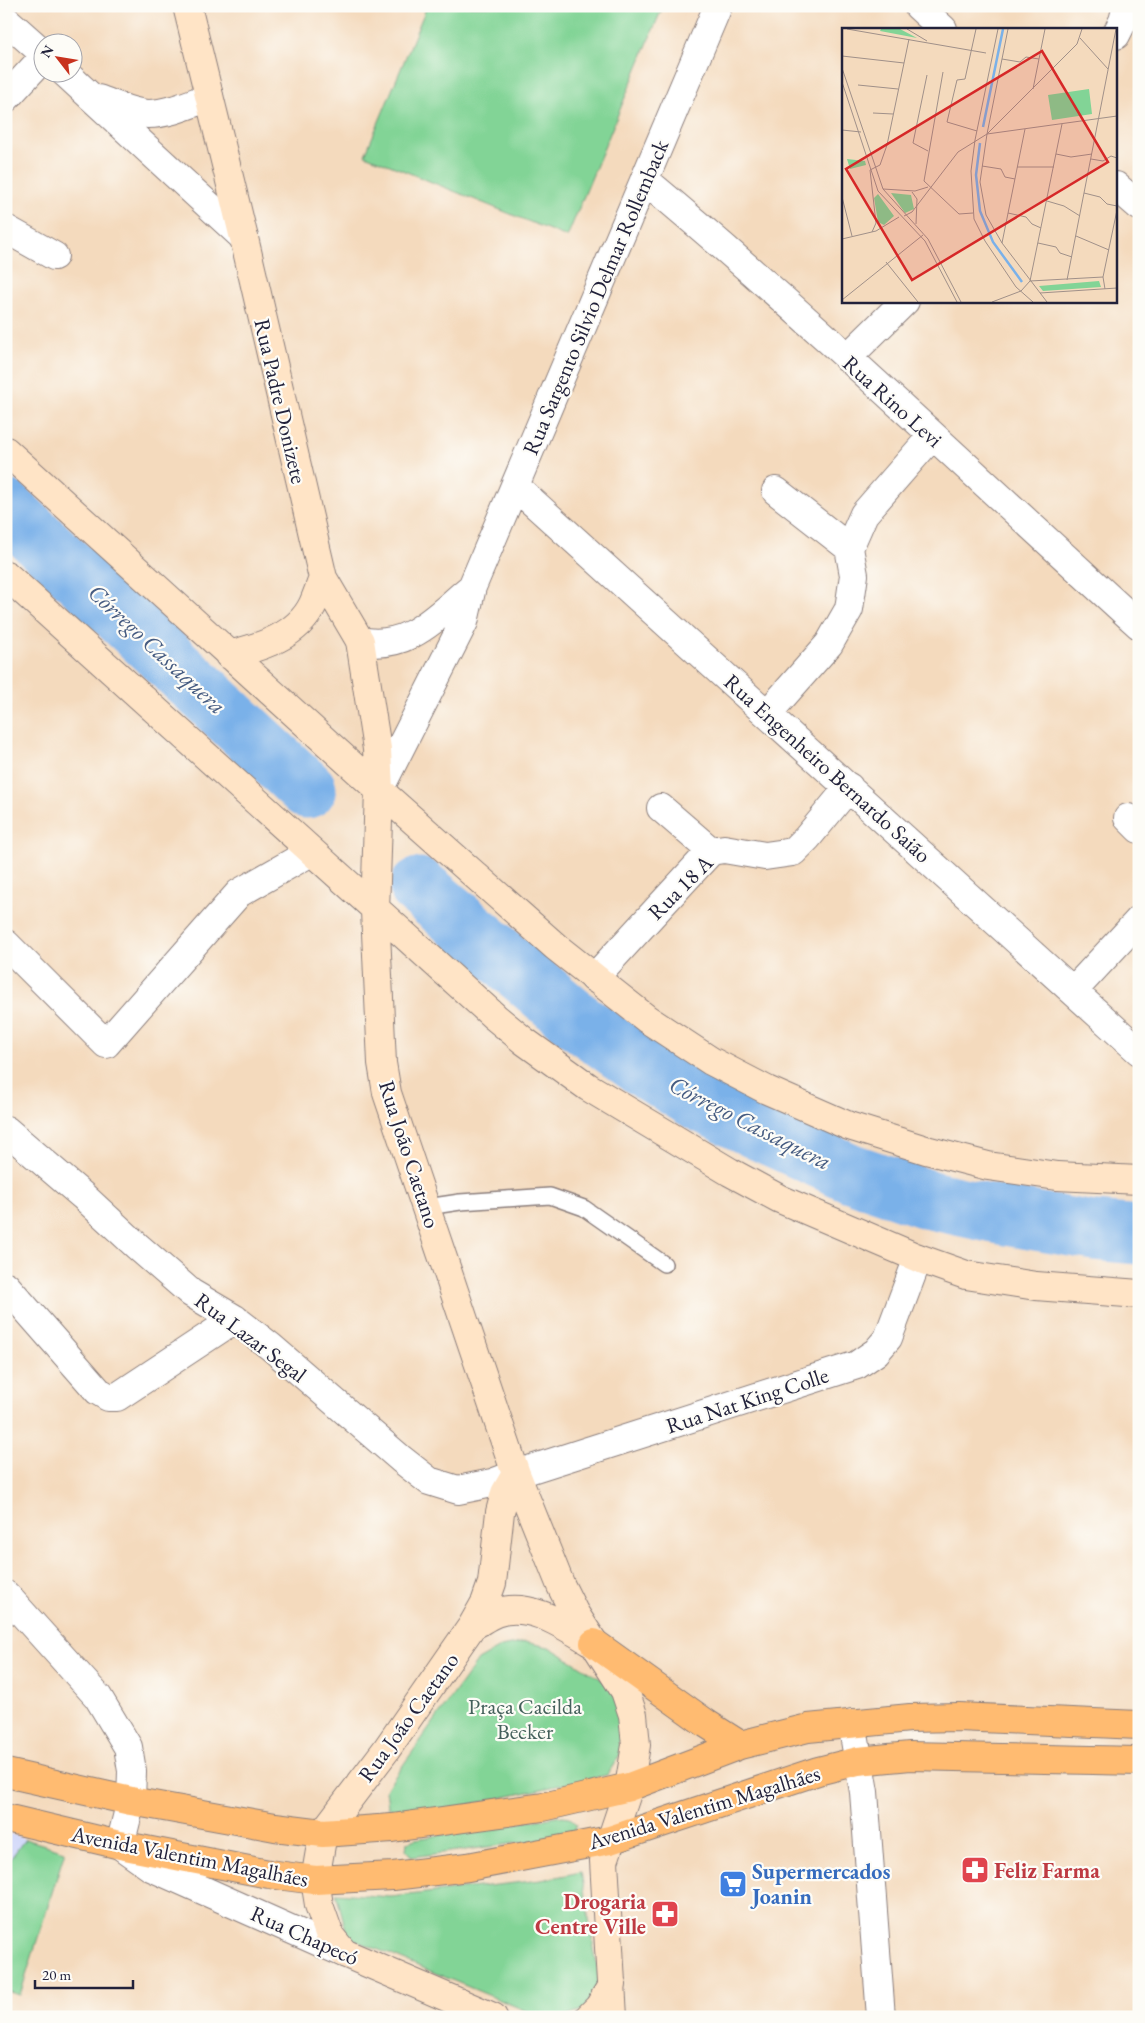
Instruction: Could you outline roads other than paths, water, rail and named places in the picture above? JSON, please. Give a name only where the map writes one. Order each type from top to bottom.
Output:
[{"type":"main road","points":[[594,1643],[707,1724],[740,1745]]},
{"type":"main road","name":"Avenida Valentim Magalhães","points":[[6,1773],[132,1800],[275,1827],[323,1833],[392,1828],[543,1807],[629,1787],[740,1745],[808,1728],[910,1718],[959,1716],[1139,1725]]},
{"type":"main road","name":"Avenida Valentim Magalhães","points":[[6,1818],[120,1845],[269,1874],[315,1880],[393,1876],[468,1867],[610,1840],[818,1771],[858,1761],[910,1756],[1139,1761]]},
{"type":"street","name":"Rua Padre Donizete","points":[[186,6],[244,238],[323,578],[360,641],[377,749],[379,790]]},
{"type":"street","name":"Rua Sargento Silvio Delmar Rollemback","points":[[379,790],[464,622],[472,588],[718,6]]},
{"type":"street","points":[[918,6],[942,28]]},
{"type":"street","points":[[1118,31],[1127,6]]},
{"type":"street","points":[[6,20],[32,43]]},
{"type":"street","points":[[6,98],[32,70]]},
{"type":"street","points":[[75,82],[244,238]]},
{"type":"street","points":[[90,96],[148,114],[179,108],[209,97]]},
{"type":"street","name":"Rua Rino Levi","points":[[644,180],[692,220],[847,358],[1139,625]]},
{"type":"street","points":[[1118,188],[1139,206]]},
{"type":"street","points":[[6,229],[54,256]]},
{"type":"street","points":[[847,358],[904,302]]},
{"type":"street","points":[[768,713],[829,644],[849,609],[854,575],[849,548],[864,514],[932,436]]},
{"type":"street","points":[[6,450],[379,790],[556,947],[648,1019],[711,1061],[767,1090],[849,1126],[926,1150],[988,1166],[1056,1176],[1139,1180]]},
{"type":"street","name":"Rua Engenheiro Bernardo Saião","points":[[515,486],[768,713],[1139,1051]]},
{"type":"street","points":[[776,491],[849,548]]},
{"type":"street","points":[[6,575],[495,1017],[524,1041],[588,1087],[730,1172],[780,1199],[918,1258],[966,1275],[984,1278],[1036,1286],[1139,1294]]},
{"type":"street","points":[[230,655],[263,646],[284,635],[301,622],[313,605],[323,578]]},
{"type":"street","name":"Rua Sargento Silvio Delmar Rollemback","points":[[360,641],[375,644],[389,643],[408,637],[424,627],[472,588]]},
{"type":"street","name":"Rua 18 A","points":[[594,978],[711,851],[724,849],[765,856],[793,852],[849,787]]},
{"type":"street","name":"Rua João Caetano","points":[[379,790],[376,911],[382,1063],[387,1093],[516,1474],[561,1586],[624,1691],[633,1715],[636,1746],[629,1787]]},
{"type":"street","points":[[661,808],[711,851]]},
{"type":"street","points":[[6,944],[106,1044],[239,893],[311,852]]},
{"type":"street","points":[[1073,991],[1139,920]]},
{"type":"street","name":"Rua Lazar Segal","points":[[6,1130],[191,1293],[235,1319],[271,1347],[429,1481],[458,1490],[492,1483],[516,1474]]},
{"type":"street","name":"Rua Nat King Colle","points":[[516,1474],[857,1365],[876,1352],[888,1338],[918,1258]]},
{"type":"street","points":[[6,1286],[98,1391],[108,1397],[117,1397],[235,1319]]},
{"type":"street","name":"Rua João Caetano","points":[[344,1953],[330,1936],[323,1921],[315,1880],[323,1833],[386,1750],[472,1626],[485,1604],[492,1583],[500,1512],[505,1493],[516,1474]]},
{"type":"street","points":[[6,1595],[98,1697],[128,1747],[132,1771],[132,1800],[120,1845]]},
{"type":"street","points":[[472,1626],[496,1613],[504,1611],[532,1612],[553,1619],[594,1643]]},
{"type":"street","points":[[852,1723],[864,1792],[881,2017]]},
{"type":"street","points":[[613,2017],[603,1875],[604,1861],[610,1840],[629,1787]]},
{"type":"street","name":"Rua Chapecó","points":[[120,1845],[151,1867],[493,2017]]},
{"type":"street","points":[[589,2017],[599,2007],[612,1985]]},
{"type":"lane","points":[[427,1207],[460,1202],[550,1196],[584,1208],[664,1264]]},
{"type":"waterway","name":"Córrego Cassaquera","points":[[6,509],[307,789]]},
{"type":"waterway","name":"Córrego Cassaquera","points":[[419,887],[574,1018],[641,1066],[698,1101],[761,1132],[851,1173],[930,1200],[994,1214],[1094,1231],[1139,1235]]},
{"type":"place","name":"Feliz Farma","points":[[975,1870]]},
{"type":"place","name":"Supermercados Joanin","points":[[733,1884]]},
{"type":"place","name":"Drogaria Centre Ville","points":[[665,1914]]},
{"type":"park label","name":"Praça Cacilda Becker","points":[[525,1718]]}]
